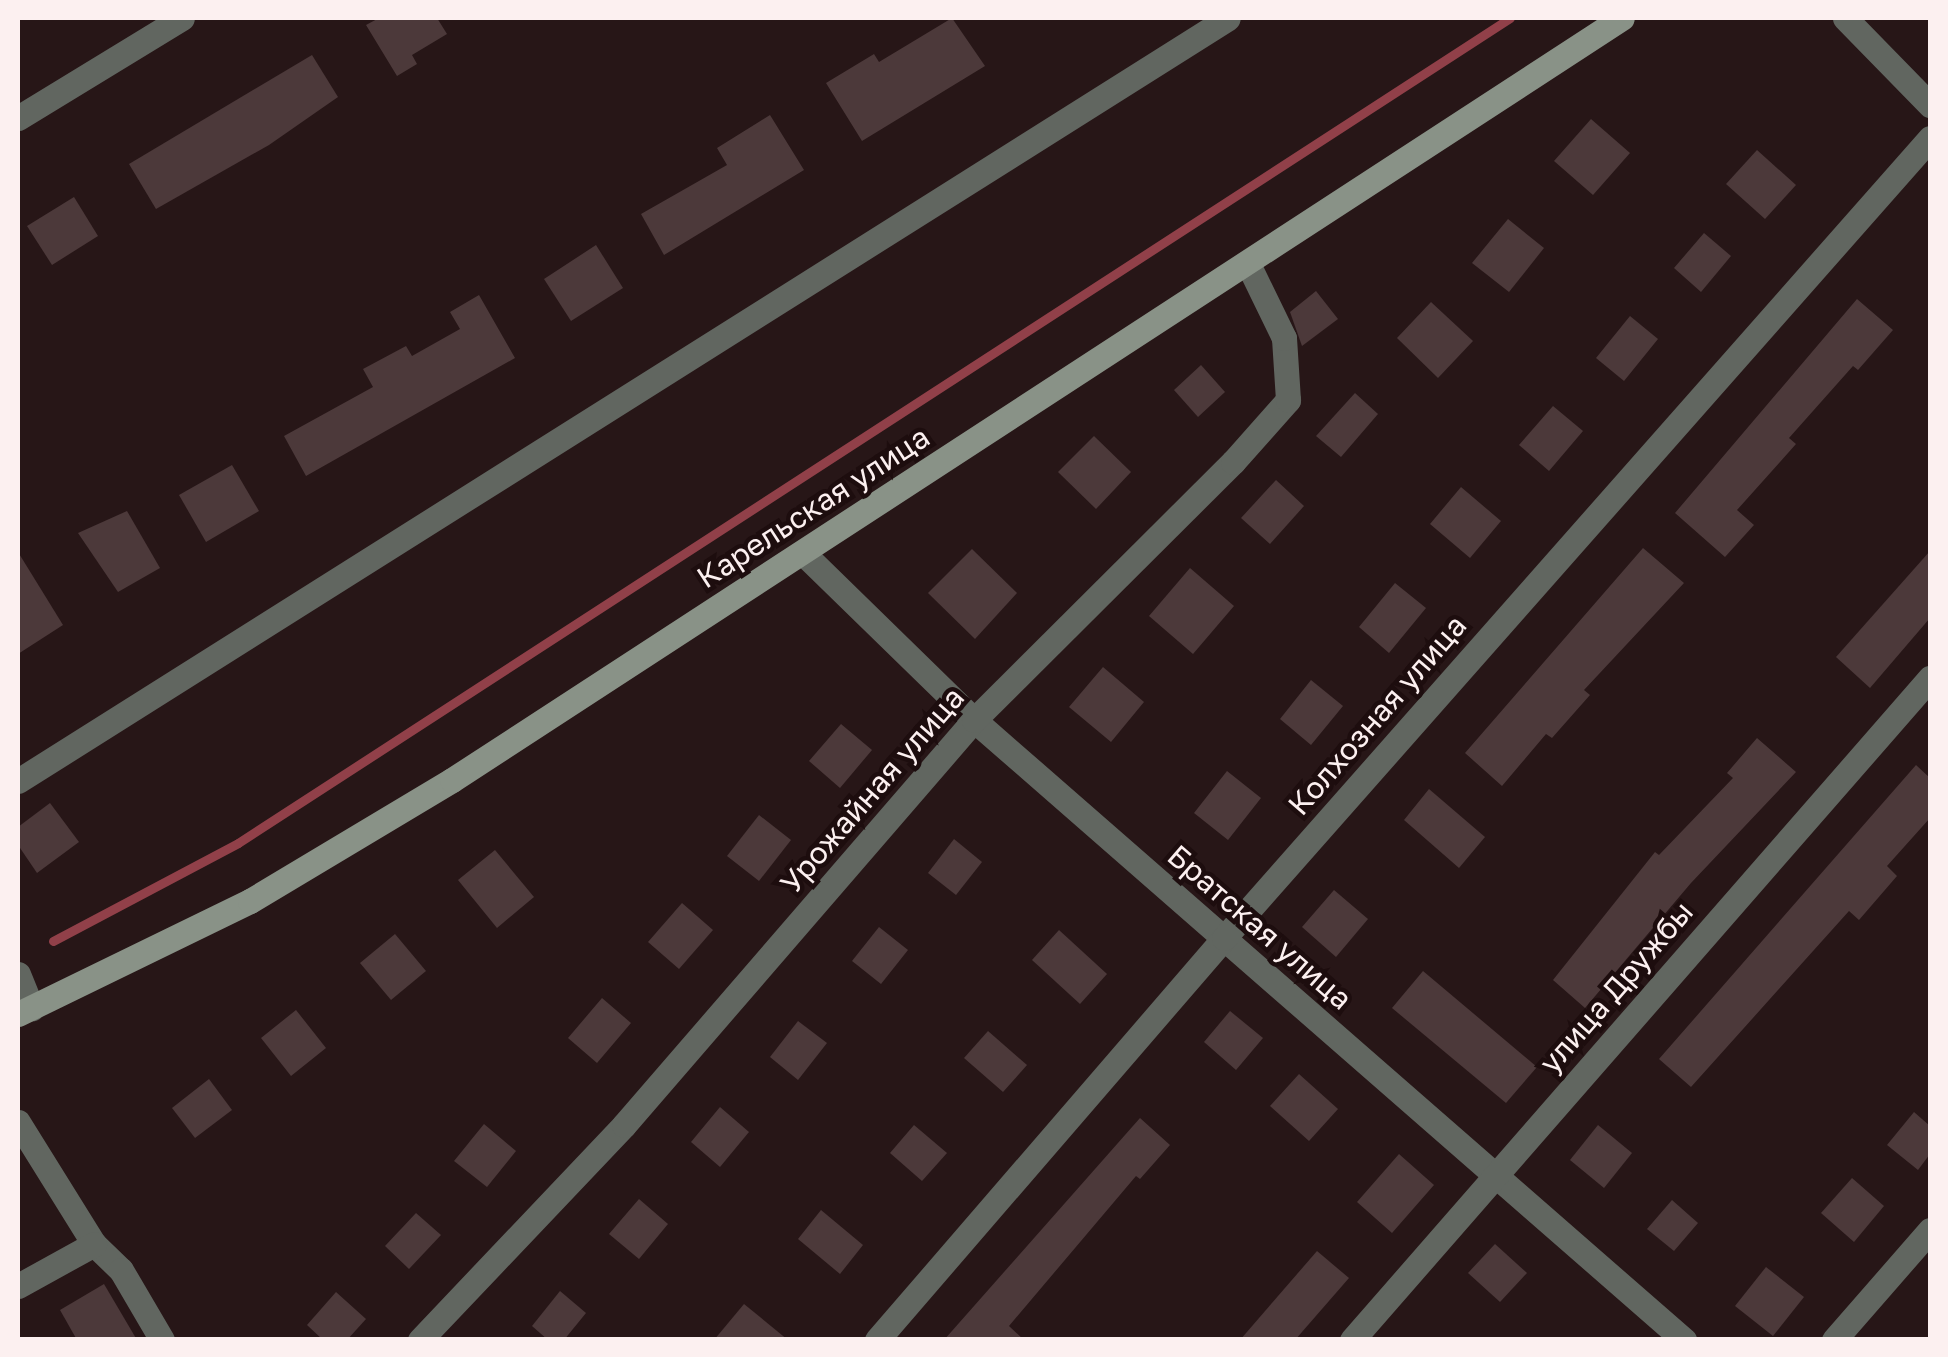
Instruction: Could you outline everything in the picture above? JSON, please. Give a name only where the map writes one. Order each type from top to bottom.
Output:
[{"type":"main road","name":"Карельская улица","points":[[25,1011],[250,902],[452,780],[1622,18]]},
{"type":"street","points":[[18,118],[182,18]]},
{"type":"street","points":[[18,781],[1228,18]]},
{"type":"street","points":[[1845,18],[1930,105]]},
{"type":"street","name":"Колхозная улица","points":[[877,1340],[1224,938],[1930,138]]},
{"type":"street","name":"Урожайная улица","points":[[420,1340],[624,1125],[974,720],[1233,462],[1288,400],[1284,338],[1248,264]]},
{"type":"street","name":"Братская улица","points":[[803,553],[974,720],[1684,1340]]},
{"type":"street","name":"улица Дружбы","points":[[1352,1340],[1930,678]]},
{"type":"street","points":[[18,974],[25,1011]]},
{"type":"street","points":[[18,1122],[94,1244],[121,1270],[162,1340]]},
{"type":"street","points":[[1834,1340],[1930,1230]]},
{"type":"street","points":[[18,1286],[94,1244]]},
{"type":"building","points":[[379,18],[437,18],[447,34],[412,55],[417,64],[397,76],[366,25]]},
{"type":"building","points":[[952,18],[985,66],[862,141],[826,83],[874,54],[879,62]]},
{"type":"building","points":[[312,55],[338,97],[269,145],[156,209],[129,164]]},
{"type":"building","points":[[770,115],[804,170],[664,255],[641,214],[727,165],[717,148]]},
{"type":"building","points":[[1591,119],[1630,153],[1593,195],[1554,161]]},
{"type":"building","points":[[1757,150],[1796,185],[1765,219],[1726,184]]},
{"type":"building","points":[[74,197],[98,236],[52,265],[27,226]]},
{"type":"building","points":[[1508,219],[1544,248],[1509,292],[1472,263]]},
{"type":"building","points":[[1704,233],[1731,256],[1701,292],[1674,268]]},
{"type":"building","points":[[596,245],[623,288],[571,321],[544,279]]},
{"type":"building","points":[[1316,291],[1338,319],[1302,346],[1290,312]]},
{"type":"building","points":[[479,295],[515,358],[306,476],[284,436],[373,387],[363,369],[406,346],[412,356],[460,329],[450,312]]},
{"type":"building","points":[[1857,299],[1893,330],[1858,370],[1853,366],[1789,438],[1796,444],[1737,510],[1754,525],[1725,557],[1675,513]]},
{"type":"building","points":[[1431,302],[1473,341],[1438,378],[1397,338]]},
{"type":"building","points":[[1630,316],[1658,339],[1624,381],[1596,358]]},
{"type":"building","points":[[1201,365],[1225,392],[1198,417],[1174,390]]},
{"type":"building","points":[[1355,393],[1378,414],[1341,457],[1316,436]]},
{"type":"building","points":[[1553,406],[1583,431],[1549,471],[1519,445]]},
{"type":"building","points":[[1094,436],[1131,472],[1096,509],[1058,472]]},
{"type":"building","points":[[232,465],[259,511],[206,542],[179,495]]},
{"type":"building","points":[[1276,480],[1304,506],[1270,544],[1241,518]]},
{"type":"building","points":[[1461,487],[1501,521],[1470,558],[1430,524]]},
{"type":"building","points":[[127,511],[160,568],[118,592],[78,533]]},
{"type":"building","points":[[1643,548],[1684,583],[1584,690],[1590,695],[1552,738],[1546,734],[1502,786],[1465,753]]},
{"type":"building","points":[[972,549],[1017,593],[975,639],[928,593]]},
{"type":"building","points":[[1930,551],[1930,618],[1870,688],[1836,657]]},
{"type":"building","points":[[18,552],[63,625],[18,654]]},
{"type":"building","points":[[1190,568],[1234,606],[1193,654],[1149,616]]},
{"type":"building","points":[[1395,583],[1426,608],[1389,653],[1359,627]]},
{"type":"building","points":[[1103,667],[1144,702],[1111,742],[1069,707]]},
{"type":"building","points":[[1311,680],[1343,706],[1311,745],[1280,719]]},
{"type":"building","points":[[841,724],[872,750],[840,788],[809,761]]},
{"type":"building","points":[[1757,738],[1796,772],[1691,883],[1585,1008],[1553,980],[1655,852],[1659,855],[1733,778],[1727,773]]},
{"type":"building","points":[[1916,765],[1930,778],[1930,818],[1887,866],[1897,876],[1859,920],[1849,911],[1691,1087],[1659,1059]]},
{"type":"building","points":[[1227,771],[1261,798],[1228,840],[1194,813]]},
{"type":"building","points":[[1429,789],[1485,837],[1459,868],[1404,820]]},
{"type":"building","points":[[50,803],[79,842],[37,873],[18,845],[18,827]]},
{"type":"building","points":[[759,815],[791,840],[759,881],[727,856]]},
{"type":"building","points":[[954,839],[982,862],[956,895],[928,873]]},
{"type":"building","points":[[495,850],[534,897],[497,928],[458,880]]},
{"type":"building","points":[[1334,890],[1368,919],[1336,957],[1302,927]]},
{"type":"building","points":[[682,903],[713,930],[679,969],[648,942]]},
{"type":"building","points":[[879,927],[908,950],[881,984],[852,961]]},
{"type":"building","points":[[1059,930],[1107,974],[1080,1004],[1032,960]]},
{"type":"building","points":[[395,934],[426,971],[391,1000],[360,963]]},
{"type":"building","points":[[1423,971],[1537,1067],[1506,1103],[1392,1008]]},
{"type":"building","points":[[602,998],[631,1023],[597,1063],[568,1038]]},
{"type":"building","points":[[296,1010],[326,1048],[291,1076],[261,1038]]},
{"type":"building","points":[[1230,1011],[1263,1038],[1236,1070],[1204,1042]]},
{"type":"building","points":[[798,1021],[827,1043],[798,1080],[770,1057]]},
{"type":"building","points":[[988,1031],[1027,1065],[1003,1092],[964,1058]]},
{"type":"building","points":[[1299,1074],[1338,1109],[1309,1141],[1270,1106]]},
{"type":"building","points":[[209,1079],[232,1110],[195,1138],[172,1108]]},
{"type":"building","points":[[720,1107],[749,1132],[720,1167],[691,1142]]},
{"type":"building","points":[[1914,1112],[1930,1126],[1930,1154],[1918,1170],[1887,1145]]},
{"type":"building","points":[[1140,1118],[1170,1145],[1140,1179],[1136,1176],[1009,1326],[1024,1340],[944,1340]]},
{"type":"building","points":[[484,1124],[516,1151],[487,1187],[454,1161]]},
{"type":"building","points":[[914,1125],[947,1153],[922,1181],[890,1153]]},
{"type":"building","points":[[1598,1125],[1632,1153],[1604,1188],[1570,1160]]},
{"type":"building","points":[[1399,1154],[1434,1185],[1392,1233],[1357,1202]]},
{"type":"building","points":[[1852,1178],[1884,1206],[1854,1242],[1821,1213]]},
{"type":"building","points":[[639,1199],[668,1224],[639,1259],[609,1234]]},
{"type":"building","points":[[1672,1200],[1698,1223],[1674,1251],[1647,1229]]},
{"type":"building","points":[[821,1210],[863,1245],[840,1274],[798,1239]]},
{"type":"building","points":[[416,1213],[441,1235],[409,1269],[385,1246]]},
{"type":"building","points":[[1495,1244],[1527,1273],[1500,1302],[1468,1273]]},
{"type":"building","points":[[1317,1251],[1349,1278],[1295,1340],[1240,1340]]},
{"type":"building","points":[[1766,1267],[1804,1297],[1773,1336],[1735,1306]]},
{"type":"building","points":[[104,1284],[137,1340],[77,1340],[60,1310]]},
{"type":"building","points":[[560,1291],[586,1313],[564,1340],[548,1340],[532,1326]]},
{"type":"building","points":[[336,1292],[366,1319],[347,1340],[323,1340],[307,1325]]},
{"type":"building","points":[[744,1304],[788,1340],[714,1340]]},
{"type":"waterway","points":[[53,941],[238,843],[1510,18]]}]
